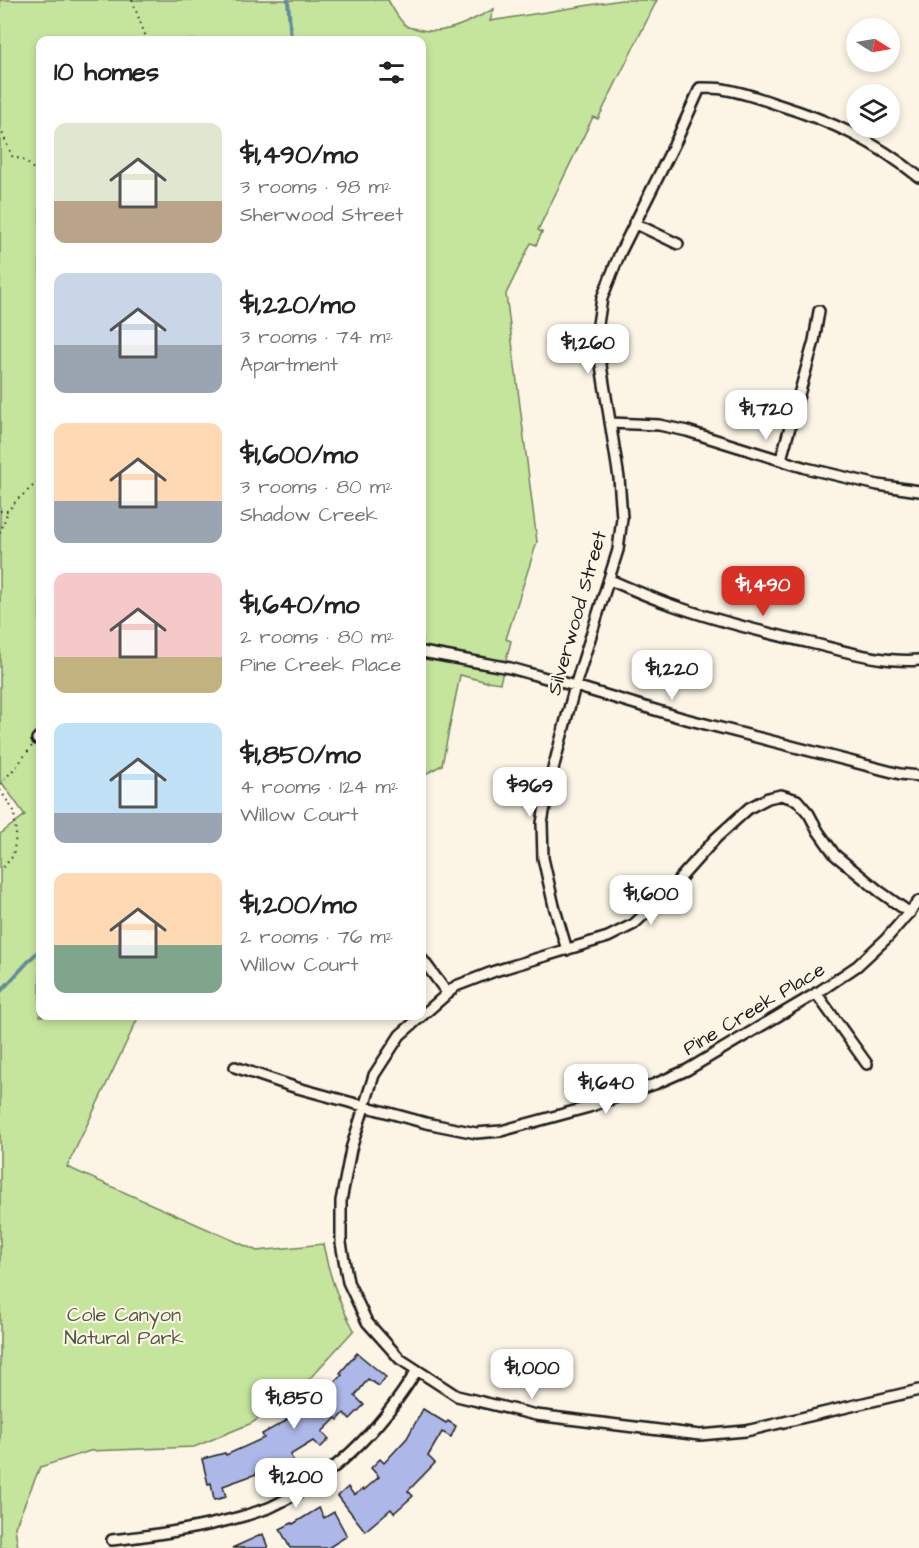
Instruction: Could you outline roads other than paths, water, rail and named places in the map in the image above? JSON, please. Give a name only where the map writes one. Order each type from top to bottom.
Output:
[{"type":"street","name":"Silverwood Street","points":[[567,950],[543,858],[543,823],[549,784],[575,686],[618,550],[622,518],[619,478],[597,339],[602,298],[620,253],[700,88],[723,89],[758,98],[833,124],[869,141],[919,177]]},
{"type":"street","points":[[634,223],[678,244]]},
{"type":"street","points":[[781,459],[814,341],[819,311]]},
{"type":"street","points":[[610,423],[659,425],[687,431],[806,468],[878,485],[919,491]]},
{"type":"street","points":[[609,580],[669,604],[732,623],[852,653],[900,660],[919,660]]},
{"type":"street","points":[[426,653],[510,668],[694,721],[890,772],[919,776]]},
{"type":"street","points":[[426,1013],[456,986],[495,971],[608,937],[634,924],[667,893],[716,838],[749,808],[768,798],[781,795],[797,800],[835,855],[910,913]]},
{"type":"street","name":"Pine Creek Place","points":[[235,1067],[294,1087],[426,1123],[476,1133],[501,1131],[589,1107],[687,1070],[857,966],[886,939],[919,901]]},
{"type":"street","points":[[426,964],[448,994]]},
{"type":"street","points":[[816,993],[867,1064]]},
{"type":"street","points":[[418,1020],[400,1035],[374,1075],[351,1149],[341,1201],[341,1243],[348,1282],[367,1323],[400,1359],[456,1396],[536,1415],[700,1435],[747,1431],[919,1390]]},
{"type":"street","points":[[112,1540],[181,1531],[226,1521],[272,1507],[311,1484],[351,1455],[380,1423],[417,1370]]},
{"type":"waterway","points":[[288,0],[291,36]]},
{"type":"waterway","points":[[0,992],[36,953]]},
{"type":"park label","name":"Cole Canyon Natural Park","points":[[124,1326]]}]
